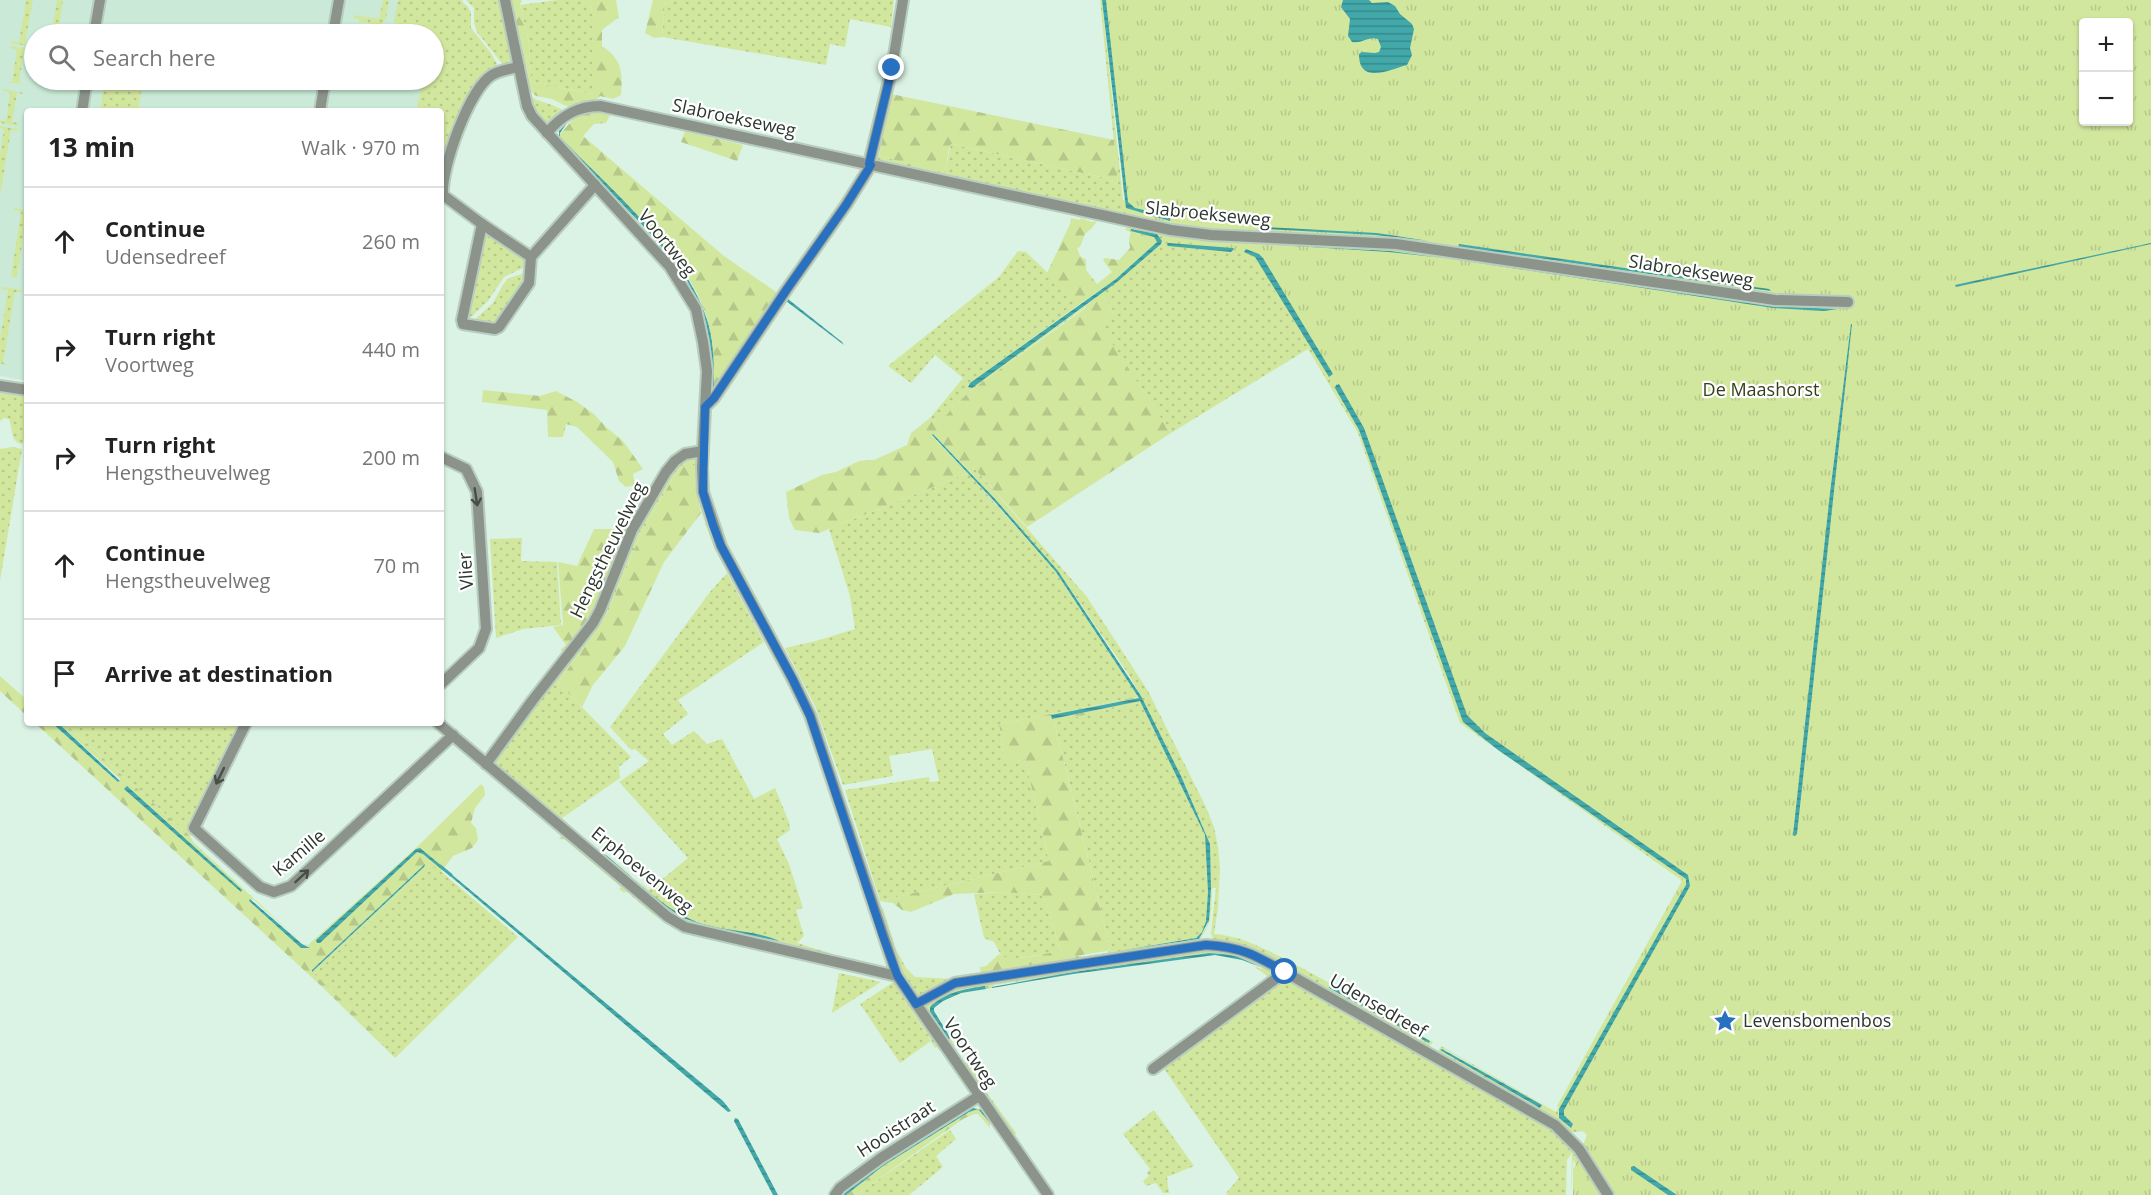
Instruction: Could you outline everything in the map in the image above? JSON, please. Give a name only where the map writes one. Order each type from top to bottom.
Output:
[{"type":"street","points":[[96,24],[100,0]]},
{"type":"street","points":[[335,24],[339,0]]},
{"type":"street","name":"Voortweg","points":[[505,0],[527,106],[532,116],[670,267],[696,309],[704,342],[707,371],[703,492],[721,546],[810,716],[897,975],[1048,1195]]},
{"type":"street","points":[[705,407],[714,398],[846,205],[870,165],[892,68],[903,0]]},
{"type":"street","points":[[444,185],[457,133],[476,93],[493,74],[519,67]]},
{"type":"street","points":[[82,108],[85,90]]},
{"type":"street","points":[[320,108],[323,90]]},
{"type":"street","name":"Slabroekseweg","points":[[547,134],[571,111],[585,106],[600,106],[1171,230],[1211,235],[1396,244],[1775,300],[1848,302]]},
{"type":"street","points":[[482,224],[462,320],[463,324],[495,329],[499,327],[529,283],[531,257],[595,184]]},
{"type":"street","points":[[444,195],[531,257]]},
{"type":"street","points":[[0,386],[24,390]]},
{"type":"street","name":"Hengstheuvelweg","points":[[486,764],[593,623],[632,530],[666,472],[685,454],[703,451]]},
{"type":"street","name":"Vlier","points":[[444,458],[466,469],[477,492],[486,630],[479,648],[444,681]]},
{"type":"street","name":"Kamille","points":[[245,726],[194,828],[260,887],[274,892],[291,886],[453,735]]},
{"type":"street","name":"Erphoevenweg","points":[[442,726],[668,917],[685,927],[897,975]]},
{"type":"street","name":"Udensedreef","points":[[916,1004],[955,983],[1206,945],[1230,947],[1253,954],[1555,1125],[1579,1149],[1608,1195]]},
{"type":"street","points":[[1153,1069],[1285,972]]},
{"type":"street","name":"Hooistraat","points":[[835,1195],[840,1188],[881,1158],[980,1096]]},
{"type":"shaded area","points":[[0,0],[463,0],[444,88],[444,24],[24,24],[24,90],[444,90],[440,108],[24,108],[24,380],[0,376]]},
{"type":"green space","points":[[26,0],[33,0],[29,24],[24,24],[24,45],[11,43],[12,41],[19,42]]},
{"type":"green space","points":[[57,0],[63,0],[59,24],[53,24]]},
{"type":"green space","points":[[383,0],[389,0],[386,19],[382,24],[359,22],[359,19],[353,18],[354,15],[379,19]]},
{"type":"green space","points":[[398,0],[460,0],[471,13],[471,28],[491,53],[499,68],[486,74],[444,171],[444,108],[417,108],[420,90],[444,90],[444,24],[396,24],[394,21]]},
{"type":"green space","points":[[466,0],[501,0],[512,61],[509,65],[504,66],[477,32],[474,23],[474,8]]},
{"type":"green space","points":[[510,0],[522,0],[520,5],[529,43],[533,82],[592,94],[592,13],[589,0],[616,0],[619,17],[602,30],[602,46],[614,56],[620,67],[621,95],[613,99],[600,96],[593,102],[573,107],[536,96],[527,88]]},
{"type":"green space","points":[[557,0],[589,0],[592,13],[592,94],[533,82],[531,77],[529,43],[520,5]]},
{"type":"green space","points":[[653,0],[665,0],[662,37],[654,38],[645,33]]},
{"type":"green space","points":[[665,0],[894,0],[891,27],[850,19],[845,47],[830,44],[826,65],[662,37]]},
{"type":"green space","points":[[907,0],[879,156],[945,172],[951,144],[1105,178],[1118,184],[1100,0],[1102,0],[1123,200],[1171,225],[875,162]]},
{"type":"green space","name":"De Maashorst","points":[[1105,0],[2151,0],[2151,1195],[1573,1195],[1573,1170],[1587,1135],[1557,1106],[1683,879],[1459,718],[1362,431],[1253,256],[1127,229]]},
{"type":"green space","points":[[11,46],[24,48],[19,83],[24,85],[5,82],[12,82],[17,50],[10,48]]},
{"type":"green space","points":[[3,89],[24,93],[17,93],[12,122],[19,123],[19,126],[0,123],[0,120],[6,121],[10,92],[3,91]]},
{"type":"green space","points":[[103,90],[141,90],[138,108],[100,108]]},
{"type":"green space","points":[[528,94],[565,112],[556,119],[544,123],[537,117]]},
{"type":"green space","points":[[891,94],[1114,140],[1118,184],[1105,178],[951,144],[945,173],[879,156]]},
{"type":"green space","points":[[593,110],[610,115],[606,123],[594,124],[583,136],[724,256],[779,294],[714,391],[711,336],[701,301],[693,285],[661,242],[559,135],[578,114]]},
{"type":"green space","points":[[0,126],[19,129],[18,131],[11,130],[0,196],[0,155],[4,129]]},
{"type":"green space","points":[[685,131],[743,145],[737,161],[681,142]]},
{"type":"green space","points":[[15,208],[24,210],[24,231],[17,278],[11,276],[21,212],[14,210]]},
{"type":"green space","points":[[1071,218],[1097,221],[1085,234],[1080,247],[1077,248],[1080,256],[1086,260],[1086,270],[1097,284],[1112,272],[1103,260],[1105,258],[1119,260],[1130,248],[1131,231],[1154,237],[1157,242],[1116,279],[1078,304],[1047,273]]},
{"type":"green space","points":[[1129,225],[1255,257],[1339,384],[1335,388],[1359,430],[1463,722],[1497,750],[1460,723],[1358,433],[1308,349],[1171,433],[1099,325],[1114,312],[1103,296],[1103,292],[1162,241],[1125,230]]},
{"type":"green space","points":[[487,235],[498,238],[510,246],[521,256],[527,266],[504,277],[488,301],[468,320],[466,315],[483,239]]},
{"type":"green space","points":[[1018,251],[1026,252],[1080,304],[970,383],[968,385],[970,388],[1087,306],[970,391],[938,423],[930,418],[963,378],[935,355],[911,383],[888,366],[999,277]]},
{"type":"green space","points":[[527,272],[527,280],[494,325],[471,323],[493,303],[509,278]]},
{"type":"green space","points":[[2,287],[23,290],[15,292],[3,363],[10,366],[0,364],[0,340],[8,290],[1,289]]},
{"type":"green space","points":[[1103,292],[1103,296],[1114,312],[1100,325],[1171,433],[1027,527],[975,469],[970,472],[933,434],[932,436],[968,473],[819,533],[795,530],[789,518],[786,492],[822,475],[836,472],[859,461],[874,460],[907,445],[911,433],[930,418],[938,423],[970,391],[1087,307],[1085,306]]},
{"type":"green space","points":[[483,390],[540,396],[556,391],[577,402],[594,414],[623,441],[643,469],[633,474],[635,485],[626,487],[619,481],[613,462],[577,427],[566,424],[563,437],[548,437],[547,410],[482,402]]},
{"type":"green space","points":[[0,393],[24,397],[23,444],[14,438],[9,419],[4,418],[0,421]]},
{"type":"green space","points":[[12,447],[22,449],[0,581],[0,449]]},
{"type":"green space","points":[[695,457],[699,462],[706,513],[725,561],[724,566],[712,542],[704,518],[695,467],[688,460],[677,471],[641,534],[608,612],[558,683],[631,757],[619,767],[620,778],[562,818],[591,844],[588,845],[495,767],[494,761],[561,666],[669,472],[681,459]]},
{"type":"green space","points":[[688,460],[695,467],[701,513],[664,562],[625,646],[593,685],[582,707],[558,683],[608,612],[641,534],[677,471]]},
{"type":"green space","points":[[975,469],[1087,597],[1148,691],[1214,827],[1220,868],[1214,934],[1247,942],[1317,976],[1433,1042],[1426,1049],[1265,958],[1214,942],[1211,933],[1216,888],[1212,888],[1208,925],[1201,938],[1195,944],[979,976],[922,995],[915,994],[900,972],[879,909],[883,908],[896,949],[906,968],[915,977],[955,979],[1074,960],[1074,956],[1107,953],[1110,947],[1054,721],[1140,701],[1205,835],[1208,892],[1206,921],[1202,932],[1196,938],[1120,951],[1199,939],[1207,926],[1211,888],[1210,844],[1181,776],[1141,696],[1058,571],[970,472]],"holes":[[[1330,985],[1430,1043],[1329,988]]]},
{"type":"green space","points":[[968,473],[1056,572],[1139,698],[999,724],[1006,763],[1025,759],[1049,861],[880,901],[845,790],[929,777],[930,782],[939,781],[932,749],[889,756],[893,776],[843,785],[815,706],[785,648],[855,629],[850,596],[829,529]]},
{"type":"green space","points":[[594,529],[628,529],[602,596],[589,621],[565,653],[560,650],[566,645],[553,627],[563,625],[558,562],[577,566]]},
{"type":"green space","points":[[522,538],[521,561],[557,562],[561,625],[523,629],[496,638],[490,539]]},
{"type":"green space","points":[[727,573],[764,642],[678,700],[688,714],[663,734],[672,745],[694,731],[707,744],[722,739],[754,799],[775,788],[790,830],[777,839],[789,864],[803,908],[796,910],[804,936],[797,943],[830,953],[829,957],[707,930],[676,919],[601,857],[604,853],[662,904],[683,918],[719,930],[778,942],[774,939],[717,928],[690,919],[665,905],[635,878],[649,890],[688,858],[619,782],[649,761],[635,749],[631,750],[610,727],[710,592]]},
{"type":"green space","points":[[0,676],[24,697],[24,713],[0,691]]},
{"type":"green space","points":[[1136,697],[1052,715],[1053,719],[1139,701],[1139,703],[1054,722],[1110,947],[1107,951],[1075,956],[1074,961],[981,975],[980,967],[986,966],[999,954],[1004,957],[1019,958],[1060,949],[1042,895],[1003,892],[954,894],[911,912],[902,910],[893,903],[880,901],[1049,861],[1025,759],[1006,764],[999,724]]},
{"type":"green space","points":[[38,726],[55,726],[120,782],[120,779],[61,726],[67,726],[190,836],[193,842],[303,944],[308,945],[418,846],[481,784],[485,795],[475,808],[471,823],[476,828],[478,840],[472,848],[453,856],[441,872],[430,864],[314,974],[381,1037],[384,1047],[318,983]],"holes":[[[128,787],[242,890],[125,789]],[[424,865],[424,867],[312,972],[312,970]],[[253,899],[303,944],[310,947],[301,948],[249,901]]]},
{"type":"green space","points":[[67,726],[248,726],[200,833],[190,836]]},
{"type":"green space","points":[[1500,752],[1686,879],[1558,1113],[1573,1124],[1564,1115],[1564,1110],[1588,1131],[1573,1132],[1563,1129],[1437,1053],[1441,1046],[1556,1112],[1682,883],[1680,879]],"holes":[[[1440,1050],[1446,1050],[1542,1105],[1541,1108]]]},
{"type":"green space","points":[[566,836],[655,912],[655,916],[626,891],[624,893],[619,889],[621,887],[564,839],[559,838]]},
{"type":"green space","points":[[431,863],[518,937],[395,1058],[384,1047],[381,1037],[314,974]]},
{"type":"green space","points":[[1003,892],[1042,895],[1060,949],[1058,952],[1010,959],[1002,957],[994,942],[984,938],[974,894]]},
{"type":"green space","points":[[1198,949],[1247,954],[1276,973],[1271,979],[1254,966],[1262,969],[1262,966],[1236,957],[1209,953],[963,991],[949,995],[930,1007],[949,1040],[950,1037],[955,1046],[949,1046],[926,1010],[927,1003],[961,985]]},
{"type":"green space","points":[[839,973],[881,982],[832,1013]]},
{"type":"green space","points":[[1287,976],[1545,1122],[1577,1151],[1597,1195],[1573,1160],[1571,1195],[1572,1153],[1567,1160],[1566,1195],[1228,1195],[1226,1193],[1239,1178],[1163,1067]]},
{"type":"green space","points":[[895,981],[942,1048],[940,1051],[931,1041],[900,1063],[860,1004]]},
{"type":"green space","points":[[967,1061],[1017,1134],[1010,1134],[962,1065]]},
{"type":"green space","points":[[974,1109],[978,1109],[990,1123],[990,1128],[978,1114],[963,1119],[856,1195],[846,1195],[883,1166]]},
{"type":"green space","points":[[1154,1110],[1194,1166],[1167,1177],[1169,1193],[1163,1193],[1156,1183],[1146,1186],[1143,1181],[1149,1176],[1147,1173],[1150,1169],[1123,1134]]},
{"type":"green space","points":[[950,1130],[956,1139],[936,1156],[943,1167],[909,1195],[856,1195]]},
{"type":"water","points":[[1102,0],[1106,0],[1128,202],[1135,208],[1171,216],[1170,221],[1126,208]]},
{"type":"water","points":[[1343,0],[1388,2],[1395,6],[1414,29],[1410,48],[1412,55],[1407,65],[1376,73],[1364,70],[1360,64],[1359,54],[1379,52],[1381,47],[1378,39],[1374,38],[1352,42],[1348,36],[1350,19],[1341,7]]},
{"type":"water","points":[[567,123],[560,137],[642,220],[662,243],[694,290],[705,314],[712,341],[714,387],[712,387],[706,323],[687,280],[644,227],[559,138],[559,131]]},
{"type":"water","points":[[1265,227],[1377,233],[1429,241],[1375,235],[1265,229]]},
{"type":"water","points":[[1131,229],[1157,234],[1162,241],[1161,244],[1117,282],[972,388],[968,387],[970,383],[1116,279],[1157,242],[1154,237],[1131,231]]},
{"type":"water","points":[[1168,243],[1234,249],[1231,252],[1168,246]]},
{"type":"water","points":[[2151,243],[1956,287],[1955,285]]},
{"type":"water","points":[[1260,244],[1390,251],[1443,258],[1389,252]]},
{"type":"water","points":[[1459,244],[1769,289],[1771,291],[1458,247]]},
{"type":"water","points":[[1246,249],[1263,258],[1333,374],[1329,377],[1255,257],[1244,252]]},
{"type":"water","points":[[1453,259],[1774,306],[1838,309],[1824,311],[1773,308]]},
{"type":"water","points":[[788,299],[842,342],[844,345],[786,301]]},
{"type":"water","points":[[1851,324],[1795,836],[1793,835],[1830,493]]},
{"type":"water","points":[[1339,384],[1364,428],[1467,715],[1485,733],[1688,875],[1690,886],[1564,1110],[1564,1115],[1573,1124],[1571,1128],[1559,1118],[1559,1109],[1686,885],[1686,879],[1498,750],[1463,722],[1359,430],[1335,388]]},
{"type":"water","points":[[933,434],[995,499],[1058,571],[1141,696],[1181,776],[1210,844],[1209,920],[1199,939],[1119,951],[1196,938],[1202,932],[1206,921],[1208,892],[1205,835],[1140,701],[1052,719],[1051,715],[1139,698],[1056,572]]},
{"type":"water","points":[[55,726],[61,726],[120,781],[118,782]]},
{"type":"water","points":[[127,786],[242,890],[241,892],[124,789]]},
{"type":"water","points":[[420,848],[443,867],[440,868],[417,852],[320,943],[317,943],[316,940],[416,849]]},
{"type":"water","points":[[606,855],[664,904],[690,919],[779,941],[719,930],[683,918],[662,904],[604,856]]},
{"type":"water","points":[[425,864],[424,867],[312,972],[312,970]]},
{"type":"water","points":[[450,873],[723,1101],[731,1111],[728,1112],[449,875]]},
{"type":"water","points":[[250,899],[302,944],[310,948],[301,948],[249,901]]},
{"type":"water","points":[[1209,953],[1234,955],[1263,968],[1242,960],[1215,955],[1073,974],[992,988],[1073,972]]},
{"type":"water","points":[[1330,985],[1430,1041],[1429,1043],[1329,988]]},
{"type":"water","points":[[985,986],[986,989],[961,993],[934,1008],[950,1037],[949,1040],[930,1012],[930,1007],[949,995]]},
{"type":"water","points":[[1442,1049],[1542,1105],[1540,1108],[1440,1050]]},
{"type":"water","points":[[973,1108],[978,1109],[969,1112],[883,1166],[843,1195],[849,1188],[884,1164]]},
{"type":"water","points":[[978,1109],[982,1110],[991,1124]]},
{"type":"water","points":[[735,1118],[738,1119],[778,1195],[773,1195],[734,1121]]},
{"type":"water","points":[[1634,1166],[1677,1195],[1668,1195],[1631,1170]]},
{"type":"waterway","points":[[440,866],[451,875]]},
{"type":"place","name":"Levensbomenbos","points":[[1725,1021]]},
{"type":"route","points":[[892,68],[869,164],[871,165],[714,398],[705,407],[702,467],[703,492],[721,546],[793,680],[817,734],[897,975],[916,1004],[955,983],[1206,945],[1230,947],[1253,954],[1285,972]]}]
